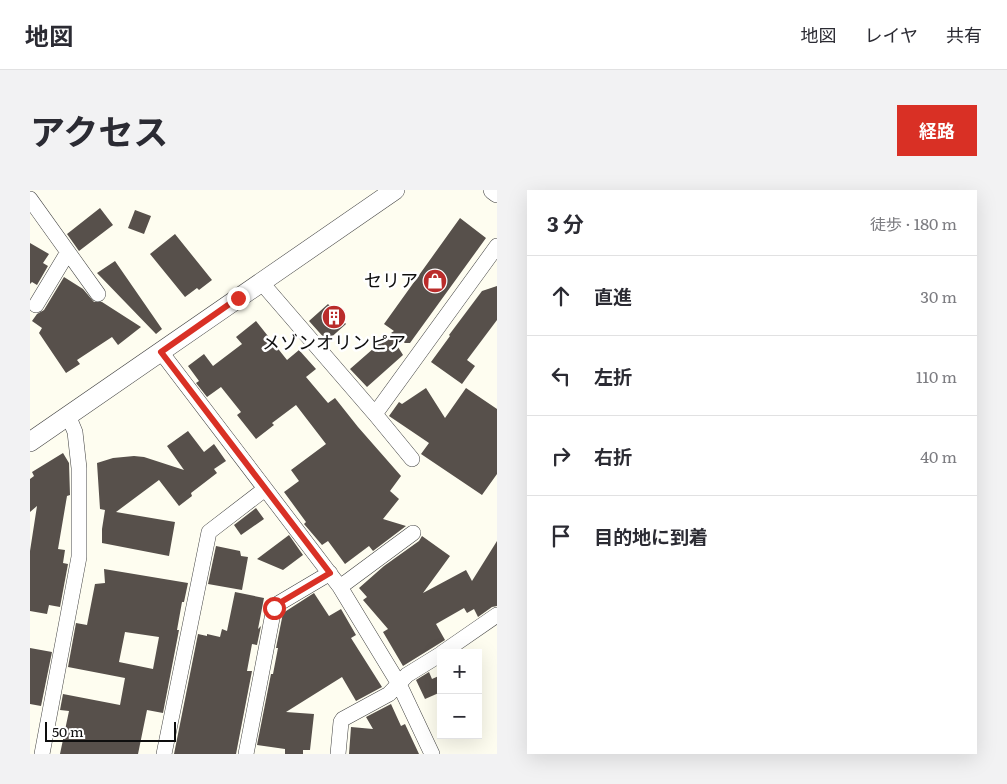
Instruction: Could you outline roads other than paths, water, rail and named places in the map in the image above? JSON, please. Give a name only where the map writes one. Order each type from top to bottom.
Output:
[{"type":"street","points":[[30,442],[395,190]]},
{"type":"street","points":[[493,190],[497,193]]},
{"type":"street","points":[[30,200],[98,294]]},
{"type":"street","points":[[376,414],[497,246]]},
{"type":"street","points":[[36,305],[68,252]]},
{"type":"street","points":[[261,282],[376,414],[412,459]]},
{"type":"street","points":[[161,352],[340,587],[399,684],[432,754]]},
{"type":"street","points":[[42,754],[79,557],[80,468],[75,432],[68,416]]},
{"type":"street","points":[[164,754],[209,532],[265,489]]},
{"type":"street","points":[[340,587],[412,533]]},
{"type":"street","points":[[246,754],[274,608],[330,573]]},
{"type":"street","points":[[447,649],[497,615]]},
{"type":"street","points":[[338,754],[341,722],[343,719],[390,694],[407,675],[437,656]]},
{"type":"place","name":"セリア","points":[[435,281]]},
{"type":"place","name":"メゾンオリンピア","points":[[334,317]]}]
